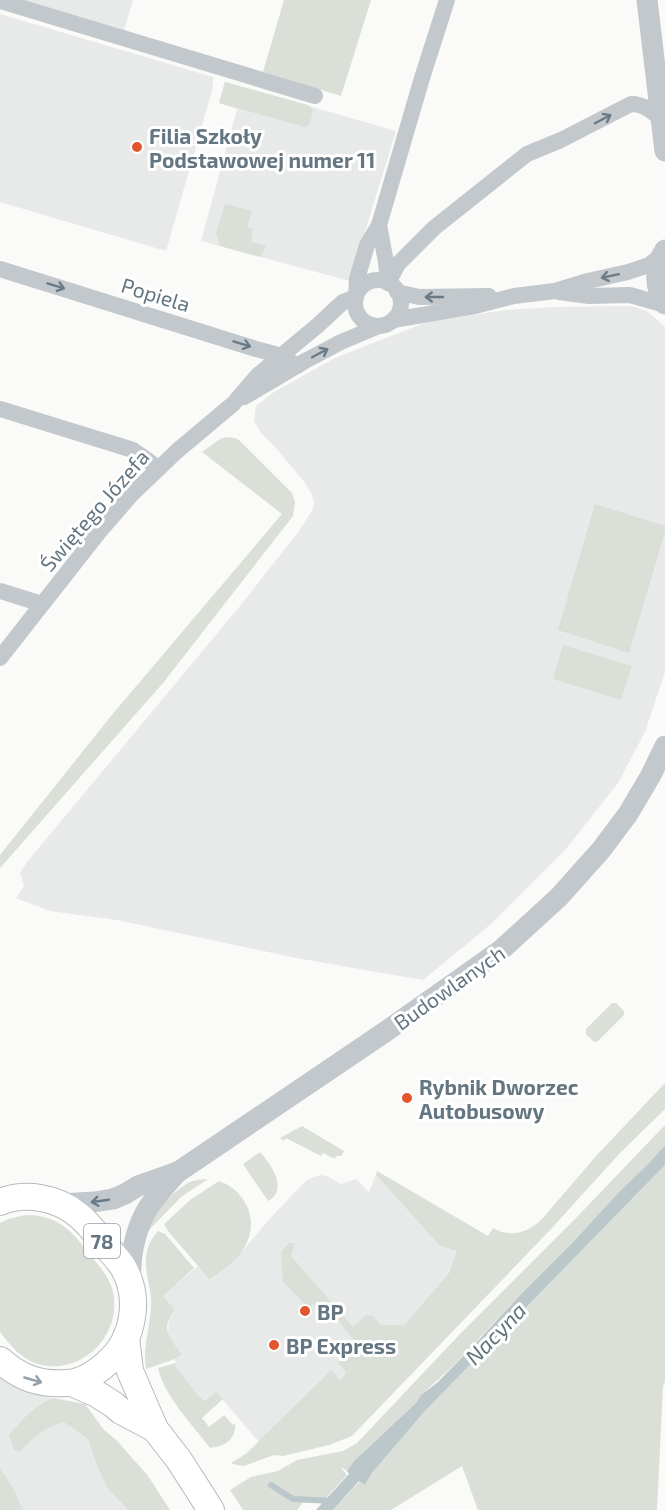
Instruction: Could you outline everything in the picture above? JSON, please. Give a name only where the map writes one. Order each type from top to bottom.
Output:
[{"type":"main road","name":"78","points":[[0,1191],[50,1200],[79,1215],[122,1266],[131,1290],[133,1308],[126,1337],[116,1354],[90,1376],[72,1383],[42,1383],[14,1372],[0,1360]]},
{"type":"main road","name":"78","points":[[0,1202],[25,1197]]},
{"type":"main road","name":"78","points":[[126,1337],[130,1371],[155,1429],[179,1460],[211,1510]]},
{"type":"main road","name":"78","points":[[72,1383],[97,1394],[121,1411],[155,1429]]},
{"type":"street","points":[[379,225],[393,287],[401,302],[399,312],[386,323],[367,323],[360,317],[355,305],[357,279],[367,245],[379,225],[407,125],[447,0]]},
{"type":"street","points":[[647,0],[665,151]]},
{"type":"street","points":[[0,1],[315,96]]},
{"type":"street","points":[[393,287],[398,264],[434,228],[527,154],[631,104],[650,109],[661,119]]},
{"type":"street","points":[[664,250],[657,268],[656,281],[659,294],[665,304]]},
{"type":"street","name":"Świętego Józefa","points":[[393,287],[419,297],[514,296],[555,291],[650,265],[664,250]]},
{"type":"street","name":"Popiela","points":[[0,269],[282,356],[297,366]]},
{"type":"street","points":[[356,297],[362,287],[371,281],[378,280],[393,287]]},
{"type":"street","name":"Świętego Józefa","points":[[555,291],[589,296],[630,295],[665,304]]},
{"type":"street","name":"Świętego Józefa","points":[[233,404],[341,342],[386,323],[514,296]]},
{"type":"street","name":"Świętego Józefa","points":[[0,658],[120,507],[158,469],[233,404],[258,375],[317,327],[343,302],[356,297]]},
{"type":"street","points":[[0,409],[133,450],[158,469]]},
{"type":"street","points":[[0,591],[42,604]]},
{"type":"street","name":"Budowlanych","points":[[60,1204],[113,1199],[138,1186],[178,1172],[448,989],[514,940],[559,897],[601,850],[628,814],[665,746]]},
{"type":"street","name":"Budowlanych","points":[[131,1290],[131,1264],[140,1224],[148,1208],[178,1172]]},
{"type":"shaded area","points":[[24,0],[133,0],[124,30]]},
{"type":"shaded area","points":[[284,0],[371,0],[341,96],[263,72]]},
{"type":"shaded area","points":[[0,14],[213,77],[213,87],[166,251],[0,202]]},
{"type":"shaded area","points":[[225,82],[396,131],[350,281],[201,241],[237,109],[219,103]]},
{"type":"shaded area","points":[[225,82],[308,105],[313,110],[310,124],[305,127],[219,103]]},
{"type":"shaded area","points":[[225,204],[252,211],[247,227],[253,229],[251,242],[266,246],[260,257],[220,246],[216,233]]},
{"type":"shaded area","points":[[631,306],[647,311],[665,327],[665,672],[645,732],[618,783],[566,849],[491,924],[423,980],[296,958],[117,920],[50,911],[16,898],[24,886],[20,873],[27,862],[240,606],[299,531],[313,509],[312,495],[306,484],[261,433],[254,421],[256,406],[274,392],[335,358],[427,322],[506,310]]},
{"type":"shaded area","points":[[226,437],[239,440],[292,493],[295,502],[293,516],[163,683],[0,868],[0,855],[111,716],[282,514],[202,452]]},
{"type":"shaded area","points":[[595,504],[665,526],[629,653],[558,630]]},
{"type":"shaded area","points":[[563,645],[632,666],[621,700],[553,679]]},
{"type":"shaded area","points":[[612,1003],[616,1003],[624,1011],[624,1015],[598,1041],[594,1042],[586,1034],[586,1029]]},
{"type":"shaded area","points":[[665,1083],[665,1109],[619,1154],[551,1229],[352,1436],[329,1445],[283,1456],[274,1455],[244,1466],[231,1463],[247,1453],[331,1370],[340,1380],[346,1373],[338,1363],[357,1344],[338,1320],[331,1324],[313,1304],[308,1307],[283,1282],[281,1252],[289,1243],[295,1243],[291,1256],[353,1327],[366,1315],[373,1316],[380,1325],[404,1325],[449,1273],[456,1251],[439,1245],[376,1175],[377,1171],[488,1236],[493,1228],[506,1233],[525,1231],[542,1219],[597,1155]]},
{"type":"shaded area","points":[[665,1125],[665,1145],[649,1163],[452,1367],[421,1395],[416,1403],[355,1460],[347,1471],[341,1468],[347,1475],[326,1498],[306,1498],[297,1510],[243,1510],[230,1490],[251,1477],[278,1471],[297,1460],[343,1451],[357,1443],[460,1334]]},
{"type":"shaded area","points":[[302,1126],[344,1151],[341,1156],[336,1156],[335,1159],[323,1153],[321,1156],[286,1138],[284,1141],[280,1138]]},
{"type":"shaded area","points":[[260,1152],[273,1170],[278,1184],[274,1196],[268,1201],[243,1164]]},
{"type":"shaded area","points":[[665,1165],[665,1382],[657,1510],[478,1510],[462,1466],[391,1510],[333,1510],[360,1481],[365,1485],[372,1473],[424,1412]]},
{"type":"shaded area","points":[[320,1175],[327,1176],[341,1184],[356,1179],[369,1192],[376,1175],[439,1245],[456,1250],[449,1273],[404,1325],[338,1363],[346,1373],[339,1380],[330,1371],[259,1442],[216,1392],[206,1401],[198,1395],[175,1366],[175,1359],[182,1353],[170,1340],[168,1334],[169,1320],[175,1310],[162,1296],[198,1266],[211,1280],[239,1255],[307,1180]]},
{"type":"shaded area","points":[[208,1179],[181,1197],[148,1231],[153,1217],[176,1191],[190,1182]]},
{"type":"shaded area","points":[[219,1181],[237,1192],[243,1200],[251,1218],[251,1228],[249,1238],[241,1253],[210,1280],[164,1224],[190,1200]]},
{"type":"shaded area","points":[[26,1215],[54,1220],[68,1229],[101,1268],[112,1288],[114,1304],[112,1320],[106,1335],[85,1357],[70,1364],[55,1366],[32,1362],[17,1351],[0,1332],[0,1223]]},
{"type":"shaded area","points":[[158,1231],[165,1234],[194,1268],[163,1296],[175,1310],[167,1328],[170,1338],[182,1354],[175,1359],[146,1369],[145,1351],[151,1299],[146,1258],[150,1243]]},
{"type":"shaded area","points":[[176,1363],[175,1366],[205,1401],[216,1392],[223,1399],[202,1418],[209,1427],[224,1415],[233,1425],[235,1423],[234,1434],[225,1444],[210,1448],[166,1389],[158,1368]]},
{"type":"shaded area","points":[[0,1373],[22,1387],[74,1405],[117,1441],[148,1476],[166,1510],[0,1510]]},
{"type":"shaded area","points":[[53,1398],[85,1404],[104,1430],[148,1476],[170,1510],[128,1510],[107,1487],[88,1439],[64,1422],[35,1437],[20,1451],[14,1450],[9,1435],[35,1409]]},
{"type":"shaded area","points":[[0,1468],[13,1488],[23,1510],[0,1510]]},
{"type":"water","name":"Nacyna","points":[[665,1145],[665,1165],[424,1412],[372,1473],[365,1485],[359,1481],[333,1510],[316,1510],[349,1474],[347,1471],[355,1460],[416,1403],[421,1395],[438,1382]]},
{"type":"waterway","points":[[271,1485],[293,1499],[333,1501]]},
{"type":"place","name":"Filia Szkoły Podstawowej numer 11","points":[[137,147]]},
{"type":"place","name":"Rybnik Dworzec Autobusowy","points":[[407,1098]]},
{"type":"place","name":"BP","points":[[305,1311]]},
{"type":"place","name":"BP Express","points":[[274,1345]]}]
